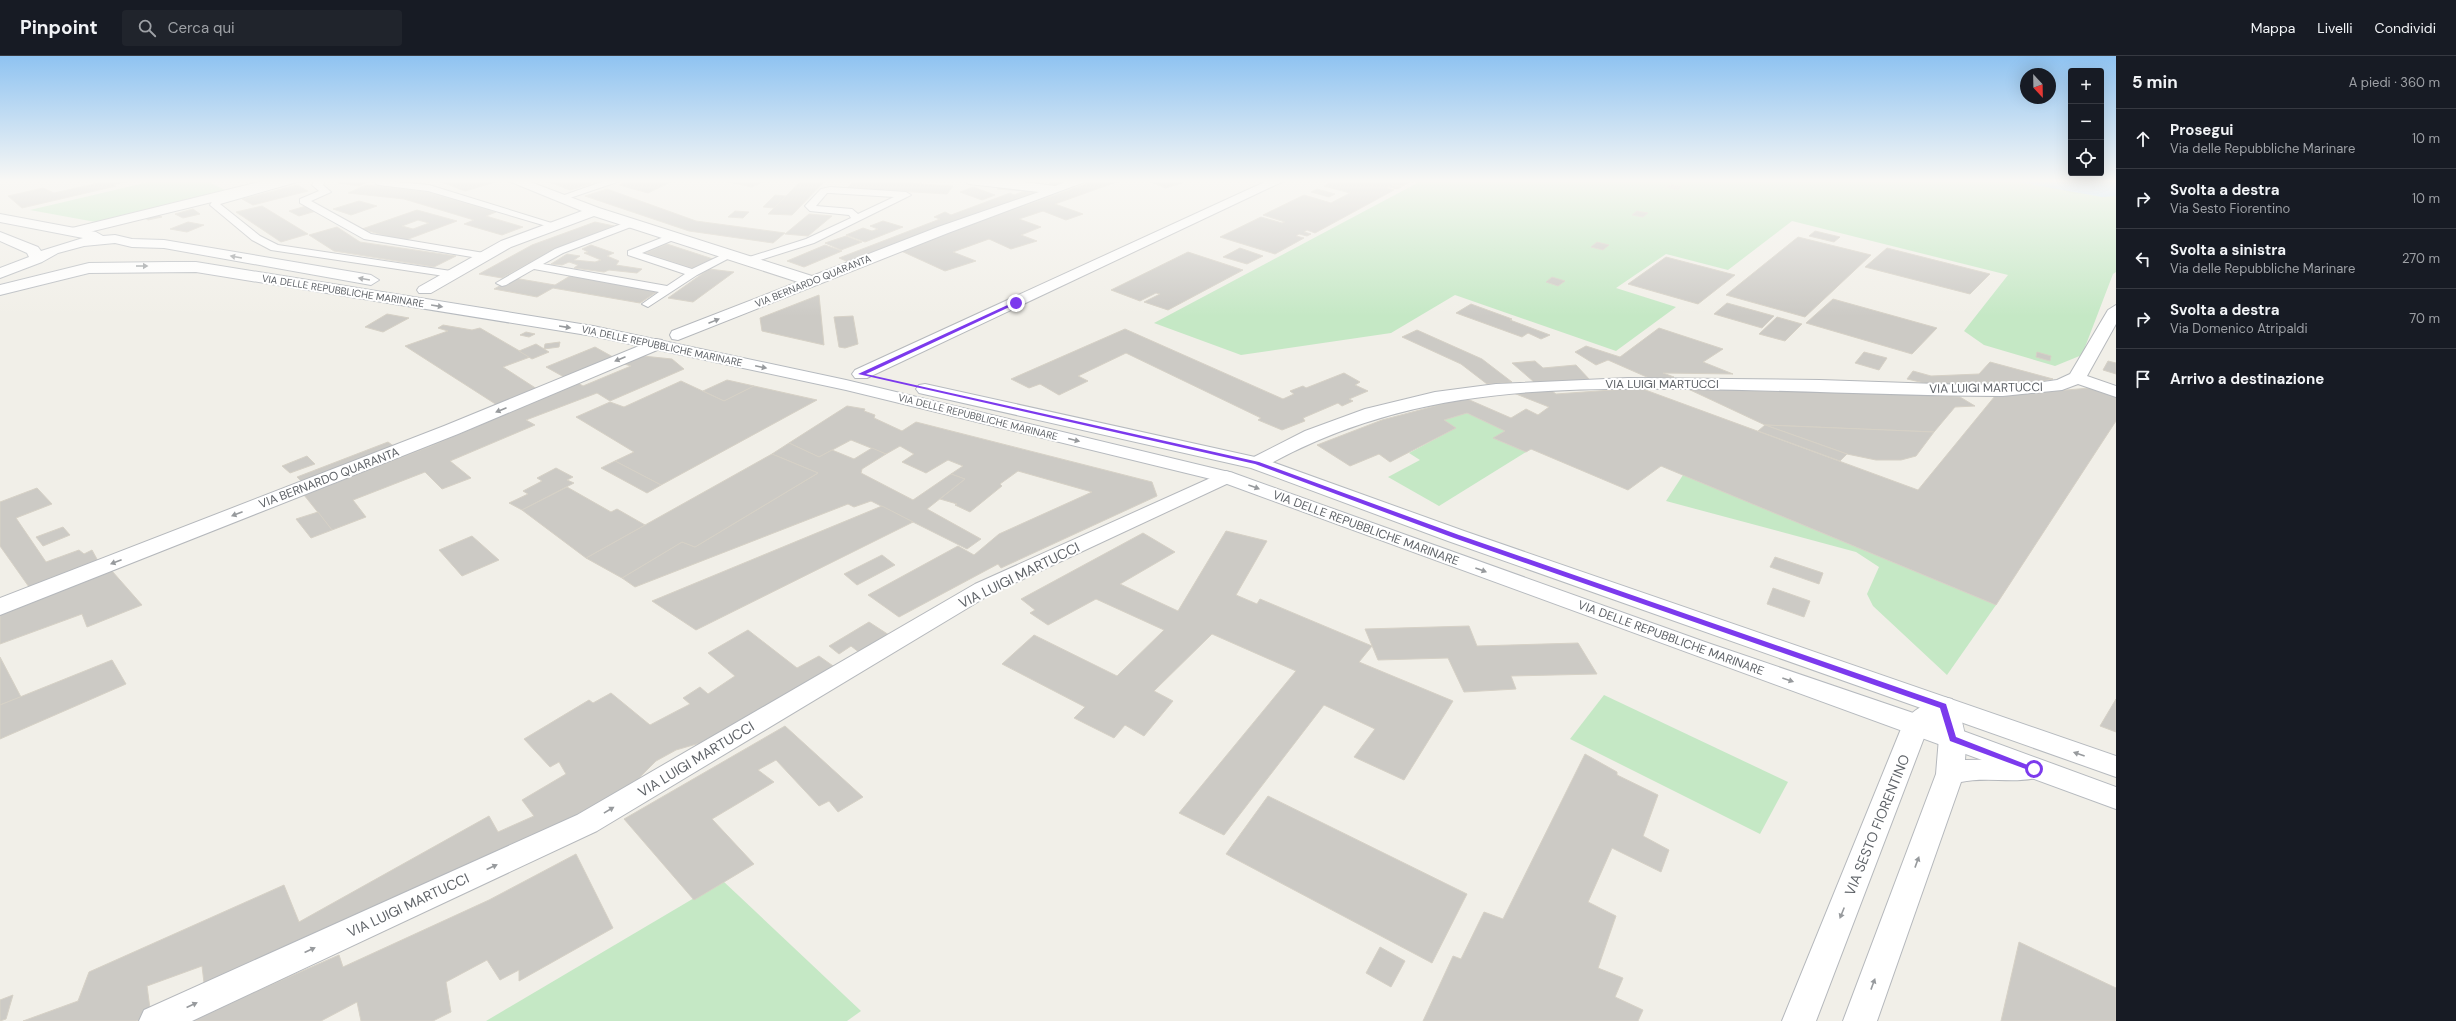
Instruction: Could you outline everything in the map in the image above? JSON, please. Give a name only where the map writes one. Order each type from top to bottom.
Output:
[{"type":"street","points":[[42,225],[77,231],[104,239]]},
{"type":"street","points":[[77,231],[101,225]]},
{"type":"street","points":[[425,290],[506,244],[553,225]]},
{"type":"street","points":[[639,225],[732,254],[811,281]]},
{"type":"street","name":"VIA BERNARDO QUARANTA","points":[[0,607],[452,430],[656,344],[811,281],[960,225]]},
{"type":"street","points":[[853,380],[1184,225]]},
{"type":"street","points":[[0,236],[33,250],[37,259],[35,267],[43,271],[70,271],[89,268]]},
{"type":"street","points":[[0,273],[37,259],[53,250],[70,245],[104,239]]},
{"type":"street","name":"VIA DELLE REPUBBLICHE MARINARE","points":[[104,239],[132,243],[164,244],[678,335],[1226,477],[1696,648],[1916,724],[2034,769],[2116,798]]},
{"type":"street","points":[[0,290],[89,268],[121,258],[131,252],[134,247],[132,243]]},
{"type":"street","name":"VIA DELLE REPUBBLICHE MARINARE","points":[[89,268],[169,266],[196,267],[593,331],[853,380],[1257,463],[1456,536],[2116,767]]},
{"type":"street","points":[[2116,310],[2077,378],[2116,392]]},
{"type":"street","name":"VIA LUIGI MARTUCCI","points":[[1257,463],[1285,445],[1310,434],[1418,402],[1494,389],[1646,383],[1978,391],[2059,386],[2072,382],[2077,378]]},
{"type":"street","points":[[1226,477],[1257,463]]},
{"type":"street","name":"VIA LUIGI MARTUCCI","points":[[156,1021],[588,823],[983,590],[1226,477]]},
{"type":"street","points":[[1860,1021],[1950,774],[1953,738],[1943,706],[1916,724]]},
{"type":"street","name":"VIA SESTO FIORENTINO","points":[[1799,1021],[1916,724]]},
{"type":"street","points":[[1950,774],[1973,769],[2034,769]]},
{"type":"lane","points":[[240,225],[256,238],[275,248],[451,274]]},
{"type":"lane","points":[[346,225],[368,237],[484,256]]},
{"type":"lane","points":[[502,283],[559,251],[627,225]]},
{"type":"lane","points":[[750,260],[810,241],[844,225]]},
{"type":"lane","points":[[674,236],[632,253],[693,273]]},
{"type":"lane","points":[[648,304],[693,273],[732,254]]},
{"type":"lane","points":[[532,266],[669,290]]},
{"type":"green space","points":[[1338,225],[1787,225],[1728,270],[1666,254],[1616,288],[1676,307],[1616,351],[1455,295],[1391,333],[1241,355],[1154,323]]},
{"type":"green space","points":[[1808,225],[2116,225],[2116,272],[2113,274],[2082,355],[2055,366],[1984,345],[1964,331],[2008,275]]},
{"type":"green space","points":[[1467,413],[1505,431],[1494,438],[1526,452],[1439,506],[1388,477],[1420,460],[1409,453],[1456,428],[1444,420]]},
{"type":"green space","points":[[1683,475],[1996,605],[1947,675],[1873,606],[1867,594],[1879,567],[1856,552],[1666,501]]},
{"type":"green space","points":[[1604,695],[1788,782],[1760,834],[1570,739]]},
{"type":"green space","points":[[723,881],[861,1011],[847,1021],[486,1021]]},
{"type":"building","points":[[180,225],[204,225],[187,232],[170,229]]},
{"type":"building","points":[[256,225],[293,225],[308,234],[281,242]]},
{"type":"building","points":[[373,225],[405,225],[402,226],[413,229],[424,225],[446,225],[403,241],[362,229]]},
{"type":"building","points":[[468,225],[516,225],[523,227],[502,235]]},
{"type":"building","points":[[587,225],[614,226],[553,250],[502,278],[479,274],[532,245]]},
{"type":"building","points":[[671,225],[726,225],[785,233],[773,243],[689,231]]},
{"type":"building","points":[[796,225],[821,225],[808,236],[785,234]]},
{"type":"building","points":[[896,225],[903,227],[865,242],[846,235],[863,228],[872,231],[878,229],[870,226]]},
{"type":"building","points":[[924,225],[953,225],[851,263],[839,258]]},
{"type":"building","points":[[970,225],[1036,225],[1041,227],[1021,235],[1037,241],[1011,249],[989,239],[953,252],[976,261],[945,271],[899,250]]},
{"type":"building","points":[[1245,225],[1330,225],[1315,233],[1307,230],[1304,232],[1311,234],[1307,236],[1299,234],[1296,236],[1304,238],[1275,254],[1220,237]]},
{"type":"building","points":[[337,227],[360,242],[456,256],[434,267],[334,251],[309,235]]},
{"type":"building","points":[[1815,231],[1840,237],[1834,242],[1809,236]]},
{"type":"building","points":[[846,236],[862,242],[841,250],[825,243]]},
{"type":"building","points":[[1798,237],[1871,255],[1805,317],[1726,295]]},
{"type":"building","points":[[1597,242],[1609,245],[1603,250],[1591,247]]},
{"type":"building","points":[[667,244],[713,259],[692,268],[645,253]]},
{"type":"building","points":[[591,245],[614,253],[607,256],[619,261],[616,265],[642,269],[637,273],[609,270],[604,272],[574,268],[578,265],[569,262],[562,265],[551,264],[567,254],[580,256],[574,260],[595,262],[601,260],[584,253],[588,252],[582,249]]},
{"type":"building","points":[[825,245],[842,251],[804,267],[787,261]]},
{"type":"building","points":[[1240,248],[1263,256],[1247,264],[1223,257]]},
{"type":"building","points":[[1887,248],[1990,274],[1970,294],[1865,267]]},
{"type":"building","points":[[1188,252],[1243,270],[1168,310],[1144,302],[1160,294],[1156,293],[1140,301],[1111,290]]},
{"type":"building","points":[[1666,257],[1735,275],[1698,304],[1628,284]]},
{"type":"building","points":[[709,269],[734,272],[693,302],[668,298]]},
{"type":"building","points":[[570,276],[658,291],[640,303],[553,288],[537,297],[494,289],[514,278],[555,285]]},
{"type":"building","points":[[1552,277],[1565,281],[1558,286],[1546,282]]},
{"type":"building","points":[[819,295],[824,345],[762,331],[760,318]]},
{"type":"building","points":[[1833,299],[1937,328],[1912,354],[1806,323]]},
{"type":"building","points":[[1727,303],[1774,316],[1762,328],[1714,314]]},
{"type":"building","points":[[1471,304],[1550,335],[1541,339],[1528,333],[1522,337],[1456,313]]},
{"type":"building","points":[[387,314],[409,318],[383,332],[365,327]]},
{"type":"building","points":[[853,316],[858,344],[845,348],[839,347],[834,317]]},
{"type":"building","points":[[1777,317],[1802,324],[1785,341],[1759,334]]},
{"type":"building","points":[[443,325],[472,330],[480,328],[530,357],[503,367],[537,389],[497,405],[405,346],[448,331],[438,328]]},
{"type":"building","points":[[1659,328],[1723,349],[1703,362],[1733,374],[1663,373],[1674,377],[1649,378],[1608,360],[1596,365],[1575,352],[1586,346],[1620,357]]},
{"type":"building","points":[[1125,329],[1283,399],[1294,394],[1290,391],[1303,386],[1306,388],[1344,373],[1360,382],[1355,385],[1368,391],[1349,399],[1353,401],[1342,406],[1338,403],[1303,418],[1305,421],[1282,430],[1258,420],[1261,418],[1126,353],[1078,376],[1088,381],[1059,395],[1040,384],[1029,388],[1011,379]]},
{"type":"building","points":[[1417,330],[1482,359],[1512,382],[1487,384],[1461,364],[1402,337]]},
{"type":"building","points":[[526,332],[535,334],[529,337],[520,335]]},
{"type":"building","points":[[560,342],[559,347],[544,349],[545,344]]},
{"type":"building","points":[[536,344],[549,352],[532,359],[519,351]]},
{"type":"building","points":[[595,347],[613,357],[564,377],[546,367]]},
{"type":"building","points":[[1864,352],[1887,358],[1879,370],[1855,363]]},
{"type":"building","points":[[2037,352],[2051,356],[2050,361],[2036,357]]},
{"type":"building","points":[[643,356],[672,359],[684,369],[610,401],[597,393],[526,420],[535,425],[450,461],[471,478],[442,489],[425,472],[353,500],[366,517],[332,530],[304,495],[431,446],[578,383],[583,386],[631,366],[624,364]]},
{"type":"building","points":[[1535,361],[1543,368],[1576,365],[1590,380],[1534,382],[1512,363]]},
{"type":"building","points":[[2108,361],[2116,363],[2116,374],[2103,370]]},
{"type":"building","points":[[1990,362],[2053,379],[2030,383],[1942,387],[1907,379],[1913,371],[1931,376],[1979,374]]},
{"type":"building","points":[[727,380],[754,386],[724,401],[703,391]]},
{"type":"building","points":[[681,381],[724,401],[754,386],[817,400],[661,485],[615,461],[634,452],[576,417],[610,402],[624,407]]},
{"type":"building","points":[[1640,388],[1918,490],[1995,396],[2090,388],[2116,397],[2116,421],[1996,605],[1661,466],[1628,490],[1531,449],[1526,452],[1493,438],[1505,431],[1467,413],[1444,420],[1456,428],[1390,462],[1379,454],[1350,466],[1317,445],[1382,420],[1465,398],[1511,418],[1526,409],[1538,415],[1549,407],[1511,392],[1552,391],[1556,394]]},
{"type":"building","points":[[1686,388],[1768,388],[1960,397],[1975,406],[1955,407],[1934,432],[1765,425]]},
{"type":"building","points":[[847,406],[865,409],[864,411],[875,415],[874,418],[902,431],[916,422],[1152,482],[1157,496],[1001,568],[998,564],[899,617],[868,595],[958,546],[974,555],[999,534],[1092,492],[1018,471],[1000,484],[1002,486],[970,512],[955,505],[957,504],[940,499],[965,479],[951,474],[963,466],[948,460],[926,473],[902,462],[914,454],[900,446],[886,454],[851,440],[819,457],[789,443]]},
{"type":"building","points":[[1765,425],[1934,432],[1916,456],[1901,460],[1876,460],[1847,454]]},
{"type":"building","points":[[1765,425],[1847,454],[1840,461],[1758,431]]},
{"type":"building","points":[[388,442],[395,447],[303,483],[297,477]]},
{"type":"building","points":[[789,443],[819,457],[832,450],[854,459],[872,448],[886,454],[862,469],[861,473],[913,500],[951,474],[965,479],[927,509],[981,539],[967,549],[871,501],[854,507],[848,504],[635,587],[622,578],[682,542],[695,547],[818,473],[772,454]]},
{"type":"building","points":[[772,454],[818,473],[695,547],[682,542],[622,578],[586,558]]},
{"type":"building","points":[[307,456],[315,464],[290,473],[282,466]]},
{"type":"building","points":[[615,461],[661,485],[647,493],[601,468]]},
{"type":"building","points":[[556,468],[573,477],[567,480],[574,483],[522,510],[509,503],[528,494],[523,491],[542,481],[537,478]]},
{"type":"building","points":[[567,487],[611,512],[617,509],[645,525],[586,558],[522,510]]},
{"type":"building","points":[[37,488],[52,504],[16,518],[46,562],[79,550],[84,554],[92,550],[98,561],[29,587],[0,546],[0,502]]},
{"type":"building","points":[[882,506],[913,522],[696,630],[652,601]]},
{"type":"building","points":[[318,512],[332,530],[311,538],[296,519]]},
{"type":"building","points":[[63,527],[70,535],[43,546],[36,537]]},
{"type":"building","points":[[1226,531],[1267,541],[1236,595],[1257,604],[1260,599],[1372,646],[1359,662],[1453,701],[1404,780],[1354,757],[1375,729],[1324,705],[1224,835],[1179,813],[1296,671],[1212,634],[1154,691],[1173,701],[1144,736],[1125,725],[1114,738],[1074,718],[1085,707],[1002,664],[1034,635],[1117,676],[1164,630],[1096,599],[1048,625],[1030,613],[1035,610],[1021,599],[1143,533],[1175,552],[1120,584],[1178,611]]},
{"type":"building","points":[[472,536],[499,560],[462,576],[439,550]]},
{"type":"building","points":[[882,555],[895,565],[857,585],[844,574]]},
{"type":"building","points":[[1775,557],[1823,573],[1819,584],[1770,567]]},
{"type":"building","points":[[112,571],[142,605],[87,627],[82,614],[0,644],[0,614]]},
{"type":"building","points":[[1773,588],[1810,601],[1804,617],[1767,604]]},
{"type":"building","points":[[869,622],[889,635],[860,653],[851,646],[839,654],[829,646]]},
{"type":"building","points":[[1469,626],[1477,646],[1578,643],[1597,674],[1511,676],[1516,689],[1464,692],[1448,658],[1378,660],[1365,629]]},
{"type":"building","points":[[748,630],[797,668],[819,656],[836,668],[724,736],[676,750],[656,761],[622,795],[205,991],[202,966],[147,986],[151,1016],[136,1021],[23,1021],[78,1001],[89,972],[284,885],[299,922],[489,816],[498,832],[534,816],[522,800],[566,774],[559,762],[550,767],[524,739],[589,700],[593,703],[611,693],[650,725],[690,704],[683,698],[700,687],[708,694],[735,676],[708,653]]},
{"type":"building","points":[[0,657],[21,697],[0,705]]},
{"type":"building","points":[[112,660],[126,684],[0,739],[0,705]]},
{"type":"building","points":[[2116,699],[2116,732],[2100,726]]},
{"type":"building","points":[[785,726],[863,797],[838,812],[829,801],[819,806],[776,760],[758,770],[774,782],[712,819],[754,864],[694,900],[624,819]]},
{"type":"building","points":[[1585,754],[1617,772],[1617,775],[1658,795],[1643,836],[1669,850],[1661,872],[1612,848],[1588,902],[1616,916],[1598,968],[1623,978],[1615,997],[1643,1010],[1638,1021],[1423,1021],[1453,956],[1461,959],[1484,912],[1503,919]]},
{"type":"building","points":[[1268,796],[1467,894],[1432,963],[1226,854]]},
{"type":"building","points":[[576,854],[613,928],[519,981],[519,970],[500,980],[487,960],[446,982],[451,1012],[433,1021],[361,1021],[357,1002],[321,1021],[188,1021],[339,955],[343,967],[489,900]]},
{"type":"building","points":[[2019,942],[2116,988],[2116,1021],[2001,1021]]},
{"type":"building","points":[[1380,947],[1405,961],[1391,987],[1366,973]]},
{"type":"building","points":[[13,995],[6,1019],[0,1021],[0,1000]]},
{"type":"route","points":[[1016,303],[861,374],[1257,463],[1456,536],[1943,706],[1953,738],[2034,769]]}]
